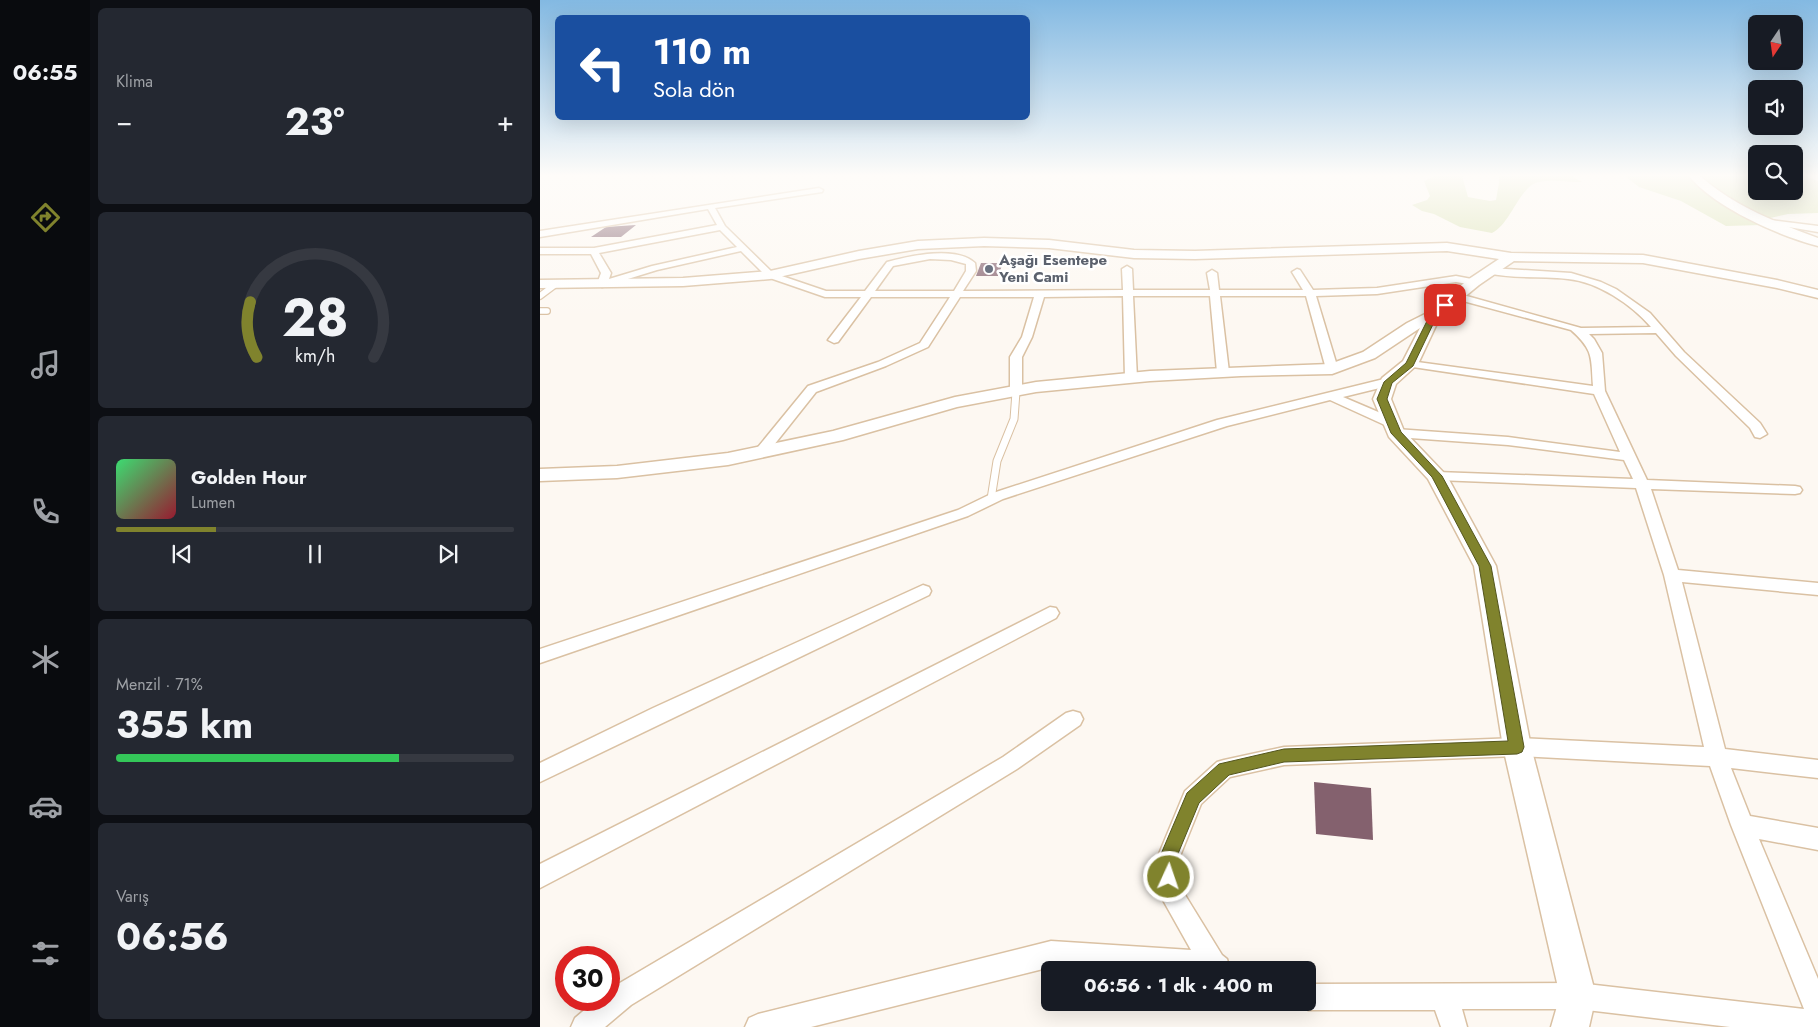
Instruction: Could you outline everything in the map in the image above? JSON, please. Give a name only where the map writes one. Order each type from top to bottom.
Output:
[{"type":"street","points":[[540,234],[601,224]]},
{"type":"street","points":[[720,224],[770,275],[825,294],[1310,293],[1377,290],[1456,279],[1473,283],[1579,331],[1590,341],[1596,353],[1598,392],[1642,484],[1672,575],[1717,757],[1742,825],[1818,1010]]},
{"type":"street","points":[[1772,224],[1818,242]]},
{"type":"street","points":[[1787,224],[1818,228]]},
{"type":"street","points":[[540,251],[594,251],[722,227]]},
{"type":"street","points":[[540,284],[683,282],[770,275],[879,252],[918,246],[984,242],[1049,244],[1134,254],[1195,255],[1403,246],[1447,247],[1511,257],[1643,259],[1818,294]]},
{"type":"street","points":[[602,284],[655,268],[742,248]]},
{"type":"street","points":[[594,251],[606,273],[602,284]]},
{"type":"street","points":[[760,452],[812,389],[882,364],[924,344],[971,271],[970,262],[962,258],[946,257],[920,258],[890,264],[866,294],[834,340]]},
{"type":"street","points":[[540,475],[617,472],[728,459],[836,436],[955,402],[1036,387],[1223,372],[1332,369],[1369,355],[1412,326],[1434,315],[1473,283],[1511,257]]},
{"type":"street","points":[[1128,269],[1131,378]]},
{"type":"street","points":[[1297,272],[1310,293],[1332,369]]},
{"type":"street","points":[[1212,273],[1216,293],[1218,347],[1223,372]]},
{"type":"street","points":[[1473,283],[1571,276],[1590,281],[1626,300],[1646,315],[1680,354],[1755,426],[1760,434]]},
{"type":"street","points":[[1016,391],[1016,357],[1027,337],[1040,293]]},
{"type":"street","points":[[540,656],[963,513],[991,499],[1222,423],[1388,382],[1410,364],[1434,315]]},
{"type":"street","points":[[1579,331],[1661,330]]},
{"type":"street","points":[[1410,364],[1598,392]]},
{"type":"street","points":[[1388,382],[1382,399],[1394,428],[1437,476],[1485,566],[1517,747],[1578,996],[1570,1027]]},
{"type":"street","points":[[1330,396],[1394,428],[1630,457]]},
{"type":"street","points":[[1437,476],[1795,490]]},
{"type":"street","points":[[1672,575],[1818,589]]},
{"type":"street","points":[[540,773],[660,714],[923,592]]},
{"type":"street","points":[[540,876],[1050,613]]},
{"type":"street","points":[[584,1027],[622,996],[1010,763],[1073,719]]},
{"type":"street","points":[[1213,961],[1171,893],[1167,861],[1193,798],[1224,769],[1284,756],[1517,747],[1717,757],[1818,769]]},
{"type":"street","points":[[1742,825],[1818,840]]},
{"type":"street","points":[[758,1027],[1051,954],[1140,961]]},
{"type":"street","points":[[1444,995],[1454,1027]]},
{"type":"street","points":[[1316,997],[1578,996],[1818,1024]]},
{"type":"lane","points":[[540,296],[556,284]]},
{"type":"lane","points":[[540,311],[547,311]]},
{"type":"lane","points":[[991,499],[997,461],[1014,419],[1016,391]]},
{"type":"green space","points":[[1454,224],[1503,224],[1492,233],[1460,227]]},
{"type":"green space","points":[[1722,224],[1762,225],[1726,226]]},
{"type":"building","points":[[636,225],[621,237],[591,237],[606,227]]},
{"type":"building","name":"Aşağı Esentepe Yeni Cami","points":[[981,263],[1003,263],[998,276],[976,276]]},
{"type":"building","points":[[1314,782],[1371,788],[1373,840],[1316,834]]},
{"type":"place","name":"Aşağı Esentepe Yeni Cami","points":[[989,269]]},
{"type":"route","points":[[1169,877],[1167,861],[1193,798],[1224,769],[1284,756],[1517,747],[1485,566],[1437,476],[1396,433],[1382,399],[1388,382],[1410,364],[1434,315],[1445,305]]}]
